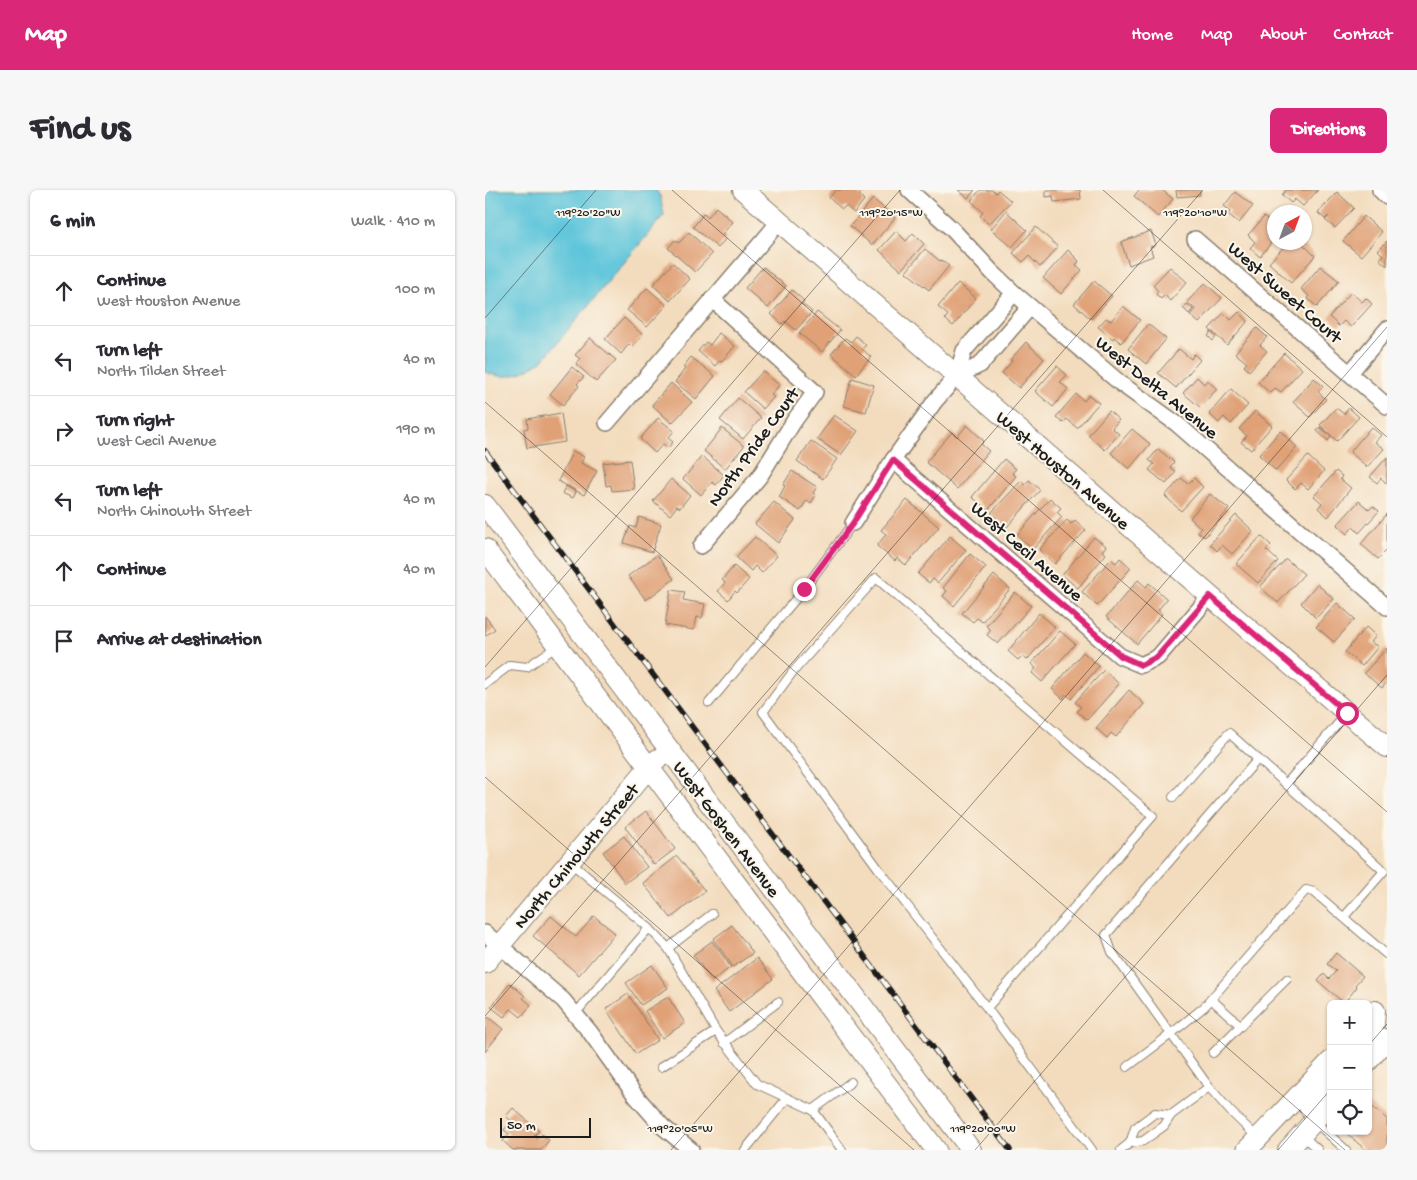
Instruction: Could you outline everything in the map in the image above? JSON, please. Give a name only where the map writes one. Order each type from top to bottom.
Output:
[{"type":"main road","name":"West Houston Avenue","points":[[743,190],[1210,596],[1387,747]]},
{"type":"main road","name":"West Goshen Avenue","points":[[485,505],[971,1150]]},
{"type":"main road","name":"West Goshen Avenue","points":[[488,557],[649,767],[931,1148]]},
{"type":"main road","name":"North Chinowth Street","points":[[485,963],[492,939],[569,862],[649,767],[669,750]]},
{"type":"main road","points":[[1372,1029],[1377,1009]]},
{"type":"main road","points":[[1372,1056],[1387,1039]]},
{"type":"main road","points":[[1253,1144],[1327,1065]]},
{"type":"main road","points":[[1307,1128],[1301,1124],[1303,1114],[1327,1089]]},
{"type":"main road","points":[[1288,1150],[1327,1106]]},
{"type":"street","name":"West Delta Avenue","points":[[909,190],[952,229],[1014,293],[1120,383],[1177,424],[1387,607]]},
{"type":"street","points":[[1379,190],[1387,196]]},
{"type":"street","points":[[607,423],[711,299],[779,222]]},
{"type":"street","name":"West Sweet Court","points":[[1195,239],[1387,406]]},
{"type":"street","points":[[853,523],[922,418],[957,376],[964,352],[1014,293]]},
{"type":"street","name":"North Pride Court","points":[[701,546],[760,476],[794,421],[815,392],[711,299]]},
{"type":"street","points":[[957,376],[980,365],[1031,307]]},
{"type":"street","points":[[1350,373],[1387,329]]},
{"type":"street","name":"West Cecil Avenue","points":[[893,460],[1121,656],[1141,665],[1157,657],[1210,596]]},
{"type":"street","points":[[492,939],[563,1000],[590,1032],[635,1095],[662,1126],[691,1150]]},
{"type":"lane","points":[[709,703],[804,589],[853,523]]},
{"type":"lane","points":[[987,1008],[1153,816],[876,578],[792,673],[763,712],[881,872],[987,1008],[1092,1150]]},
{"type":"lane","points":[[485,684],[510,665],[527,667],[557,645]]},
{"type":"lane","points":[[1286,784],[1347,713]]},
{"type":"lane","points":[[1173,797],[1229,733],[1383,871],[1344,916]]},
{"type":"lane","points":[[1253,1144],[1230,1111],[1209,1087],[1113,952],[1106,936],[1258,759]]},
{"type":"lane","points":[[569,862],[649,928],[668,948],[716,1031],[757,1084],[813,1110],[842,1150]]},
{"type":"lane","points":[[1127,1067],[1204,1007],[1306,890],[1314,892],[1387,954]]},
{"type":"lane","points":[[668,948],[712,914]]},
{"type":"lane","points":[[575,1014],[649,928]]},
{"type":"lane","points":[[1213,1053],[1287,979]]},
{"type":"lane","points":[[1211,999],[1241,1026]]},
{"type":"lane","points":[[724,1042],[778,1002]]},
{"type":"lane","points":[[661,1067],[716,1031]]},
{"type":"lane","points":[[813,1110],[851,1082]]},
{"type":"lane","points":[[1121,1150],[1130,1143],[1143,1142],[1164,1126],[1171,1115],[1209,1087]]},
{"type":"lane","points":[[745,1150],[787,1098]]},
{"type":"lane","points":[[1130,1143],[1135,1128],[1155,1113],[1171,1115]]},
{"type":"lane","points":[[1307,1128],[1318,1150]]},
{"type":"lane","points":[[1307,1128],[1346,1150]]},
{"type":"water","points":[[485,190],[656,190],[660,196],[664,215],[542,361],[522,372],[508,376],[485,372]]},
{"type":"building","points":[[836,190],[863,190],[859,195],[864,200],[854,213],[846,206],[842,209],[829,198]]},
{"type":"building","points":[[958,190],[975,190],[968,198]]},
{"type":"building","points":[[980,190],[993,190],[996,193],[998,190],[1011,201],[989,224],[980,216],[983,212],[971,201]]},
{"type":"building","points":[[1046,190],[1080,190],[1081,199],[1054,202],[1053,196],[1046,197]]},
{"type":"building","points":[[1139,190],[1162,190],[1173,199],[1158,217],[1134,196]]},
{"type":"building","points":[[1176,190],[1200,190],[1200,195],[1177,197]]},
{"type":"building","points":[[1286,190],[1318,190],[1304,205],[1295,199],[1291,203],[1282,195]]},
{"type":"building","points":[[1235,192],[1253,206],[1239,223],[1228,214],[1231,211],[1224,206]]},
{"type":"building","points":[[1337,192],[1354,208],[1335,228],[1325,220],[1329,216],[1325,219],[1318,213]]},
{"type":"building","points":[[873,199],[895,218],[872,245],[850,226]]},
{"type":"building","points":[[716,207],[733,222],[722,234],[726,238],[718,248],[693,227],[704,213],[708,217]]},
{"type":"building","points":[[1006,211],[1027,230],[1012,247],[991,229]]},
{"type":"building","points":[[1364,216],[1382,232],[1361,256],[1343,241]]},
{"type":"building","points":[[1264,217],[1267,220],[1267,248],[1260,257],[1250,248],[1255,242],[1248,235]]},
{"type":"building","points":[[1036,227],[1058,247],[1040,267],[1029,256],[1023,262],[1013,253]]},
{"type":"building","points":[[896,231],[906,241],[913,233],[924,244],[901,270],[879,250]]},
{"type":"building","points":[[1151,231],[1156,245],[1150,247],[1153,256],[1129,265],[1121,242]]},
{"type":"building","points":[[689,232],[712,254],[695,272],[668,248],[675,240],[679,243]]},
{"type":"building","points":[[1387,241],[1387,266],[1379,259],[1383,255],[1378,250]]},
{"type":"building","points":[[925,249],[949,266],[929,290],[906,272]]},
{"type":"building","points":[[1068,250],[1079,261],[1076,265],[1082,270],[1061,294],[1043,278]]},
{"type":"building","points":[[1281,250],[1309,250],[1315,256],[1291,283],[1269,263]]},
{"type":"building","points":[[673,263],[690,279],[670,301],[653,285]]},
{"type":"building","points":[[1320,266],[1339,281],[1317,307],[1301,289]]},
{"type":"building","points":[[763,267],[786,286],[768,308],[745,288]]},
{"type":"building","points":[[1170,267],[1187,282],[1170,301],[1165,295],[1161,299],[1156,294],[1158,291],[1153,285]]},
{"type":"building","points":[[1094,281],[1112,296],[1091,319],[1074,304]]},
{"type":"building","points":[[958,283],[976,298],[953,326],[945,319],[948,315],[938,307]]},
{"type":"building","points":[[1205,283],[1222,298],[1199,323],[1190,315],[1195,309],[1187,302]]},
{"type":"building","points":[[647,288],[667,305],[647,327],[627,310]]},
{"type":"building","points":[[792,290],[804,301],[802,304],[812,312],[796,330],[785,321],[782,324],[771,314]]},
{"type":"building","points":[[1351,292],[1362,302],[1366,298],[1372,304],[1351,327],[1344,321],[1339,326],[1329,317]]},
{"type":"building","points":[[1187,304],[1193,309],[1189,314],[1183,308]]},
{"type":"building","points":[[1123,306],[1140,320],[1121,343],[1098,327],[1106,318],[1111,321]]},
{"type":"building","points":[[817,312],[840,330],[822,352],[799,333]]},
{"type":"building","points":[[1239,312],[1248,321],[1227,345],[1209,329],[1224,313],[1231,320]]},
{"type":"building","points":[[624,318],[643,335],[632,347],[629,344],[621,354],[605,339]]},
{"type":"building","points":[[1148,324],[1166,339],[1146,364],[1128,349]]},
{"type":"building","points":[[1257,328],[1267,337],[1260,345],[1267,351],[1249,371],[1244,366],[1247,363],[1235,353]]},
{"type":"building","points":[[1211,332],[1216,337],[1213,341],[1208,336]]},
{"type":"building","points":[[719,333],[735,346],[715,366],[698,351],[706,342],[710,345]]},
{"type":"building","points":[[856,336],[866,345],[862,349],[871,357],[856,375],[831,354],[845,338],[851,342]]},
{"type":"building","points":[[590,338],[616,360],[596,382],[576,364],[580,359],[575,355]]},
{"type":"building","points":[[1026,342],[1044,359],[1019,388],[1002,373],[1012,361],[1010,360]]},
{"type":"building","points":[[1179,349],[1191,359],[1194,354],[1200,360],[1176,388],[1158,373]]},
{"type":"building","points":[[1284,353],[1302,369],[1281,392],[1275,388],[1270,393],[1258,382]]},
{"type":"building","points":[[691,357],[715,376],[696,399],[675,382]]},
{"type":"building","points":[[1057,366],[1067,375],[1060,382],[1068,389],[1053,407],[1035,391]]},
{"type":"building","points":[[572,367],[584,377],[563,405],[550,394]]},
{"type":"building","points":[[763,371],[779,385],[771,395],[774,397],[763,409],[744,392]]},
{"type":"building","points":[[1197,377],[1204,384],[1207,380],[1217,389],[1200,407],[1183,393]]},
{"type":"building","points":[[852,378],[874,385],[866,412],[844,406]]},
{"type":"building","points":[[1314,378],[1323,386],[1318,392],[1326,399],[1310,417],[1293,402]]},
{"type":"building","points":[[671,383],[692,402],[672,423],[652,405]]},
{"type":"building","points":[[1231,389],[1248,405],[1231,424],[1224,417],[1219,423],[1209,414]]},
{"type":"building","points":[[1076,394],[1084,401],[1089,395],[1099,403],[1077,428],[1067,419],[1063,423],[1056,417]]},
{"type":"building","points":[[738,398],[761,418],[743,439],[720,420]]},
{"type":"building","points":[[1336,408],[1344,414],[1349,408],[1359,417],[1337,441],[1320,425]]},
{"type":"building","points":[[1109,411],[1119,420],[1112,428],[1119,434],[1105,450],[1088,435]]},
{"type":"building","points":[[1255,411],[1272,426],[1251,450],[1241,442],[1247,436],[1239,429]]},
{"type":"building","points":[[561,413],[565,442],[527,448],[524,429],[528,428],[527,419]]},
{"type":"building","points":[[834,415],[858,431],[841,455],[817,439]]},
{"type":"building","points":[[658,418],[674,431],[668,438],[673,442],[668,448],[663,444],[655,453],[640,439]]},
{"type":"building","points":[[967,425],[984,441],[981,444],[989,451],[957,489],[926,462],[952,432],[957,437]]},
{"type":"building","points":[[1320,427],[1331,436],[1328,441],[1317,431]]},
{"type":"building","points":[[1371,427],[1381,435],[1375,442],[1384,449],[1367,467],[1350,452]]},
{"type":"building","points":[[722,428],[744,446],[725,469],[704,451]]},
{"type":"building","points":[[1132,429],[1150,444],[1129,469],[1111,453]]},
{"type":"building","points":[[1280,431],[1297,447],[1276,471],[1259,455]]},
{"type":"building","points":[[811,441],[837,459],[823,479],[797,461]]},
{"type":"building","points":[[1158,449],[1174,462],[1170,467],[1176,472],[1166,484],[1149,470],[1154,464],[1149,460]]},
{"type":"building","points":[[573,451],[584,457],[581,463],[597,471],[584,495],[558,481]]},
{"type":"building","points":[[702,456],[724,475],[716,485],[712,482],[701,495],[683,479]]},
{"type":"building","points":[[1308,456],[1324,471],[1308,489],[1301,483],[1295,489],[1286,480]]},
{"type":"building","points":[[1387,457],[1387,484],[1381,478],[1377,483],[1370,477]]},
{"type":"building","points":[[1004,459],[1016,469],[1012,473],[1016,476],[988,510],[972,497]]},
{"type":"building","points":[[630,460],[634,489],[612,491],[611,485],[606,486],[603,463]]},
{"type":"building","points":[[792,471],[817,487],[813,493],[816,495],[811,503],[807,500],[800,511],[779,497],[785,486],[783,485]]},
{"type":"building","points":[[1336,471],[1342,476],[1340,479],[1351,488],[1328,517],[1318,508],[1322,503],[1314,496]]},
{"type":"building","points":[[1181,478],[1188,484],[1194,478],[1203,487],[1181,511],[1165,496]]},
{"type":"building","points":[[671,479],[690,495],[680,508],[677,506],[670,515],[653,501]]},
{"type":"building","points":[[1029,480],[1040,490],[1007,527],[991,513],[1021,481],[1025,485]]},
{"type":"building","points":[[566,486],[576,492],[573,498],[562,493]]},
{"type":"building","points":[[1210,494],[1229,509],[1205,537],[1198,532],[1201,528],[1190,518]]},
{"type":"building","points":[[1050,498],[1061,508],[1057,512],[1062,517],[1033,549],[1017,535]]},
{"type":"building","points":[[907,500],[939,527],[906,565],[897,558],[895,561],[877,546],[886,534],[881,530]]},
{"type":"building","points":[[1359,501],[1369,510],[1373,506],[1379,511],[1359,533],[1353,527],[1347,534],[1337,525]]},
{"type":"building","points":[[774,502],[795,520],[778,543],[755,524]]},
{"type":"building","points":[[1387,514],[1387,550],[1378,559],[1361,544]]},
{"type":"building","points":[[1236,515],[1253,531],[1232,554],[1222,545],[1217,551],[1210,544]]},
{"type":"building","points":[[639,517],[661,524],[652,552],[624,543],[630,526],[636,528]]},
{"type":"building","points":[[1067,520],[1071,524],[1075,520],[1086,530],[1055,564],[1039,550]]},
{"type":"building","points":[[950,536],[966,550],[938,583],[933,579],[929,583],[918,574]]},
{"type":"building","points":[[1261,536],[1271,545],[1266,550],[1278,561],[1258,583],[1236,564]]},
{"type":"building","points":[[755,537],[777,556],[762,573],[755,566],[751,571],[736,557]]},
{"type":"building","points":[[1094,537],[1106,546],[1102,551],[1106,554],[1078,588],[1062,575]]},
{"type":"building","points":[[970,554],[986,567],[954,606],[943,596],[947,591],[943,588]]},
{"type":"building","points":[[657,555],[674,579],[646,600],[628,576]]},
{"type":"building","points":[[1120,558],[1131,568],[1097,606],[1082,592],[1111,559],[1116,563]]},
{"type":"building","points":[[1286,559],[1304,574],[1278,603],[1260,587]]},
{"type":"building","points":[[734,566],[749,579],[728,600],[718,591],[725,583],[722,580]]},
{"type":"building","points":[[994,575],[1010,589],[982,622],[977,618],[973,622],[962,613]]},
{"type":"building","points":[[1138,580],[1146,587],[1149,583],[1167,599],[1158,610],[1162,614],[1137,644],[1106,617]]},
{"type":"building","points":[[1317,584],[1334,599],[1316,618],[1301,603]]},
{"type":"building","points":[[671,590],[685,592],[683,600],[705,604],[702,618],[697,617],[694,630],[665,625]]},
{"type":"building","points":[[1015,592],[1031,606],[998,644],[987,635],[991,630],[986,626]]},
{"type":"building","points":[[1337,603],[1355,619],[1334,642],[1316,627]]},
{"type":"building","points":[[1039,613],[1055,627],[1027,660],[1022,656],[1018,660],[1008,651]]},
{"type":"building","points":[[485,616],[495,629],[485,636]]},
{"type":"building","points":[[1366,627],[1376,636],[1371,642],[1378,647],[1362,666],[1345,652]]},
{"type":"building","points":[[1060,631],[1075,644],[1042,682],[1032,673],[1036,668],[1031,664]]},
{"type":"building","points":[[1387,648],[1387,682],[1382,688],[1364,673]]},
{"type":"building","points":[[1083,652],[1099,666],[1071,699],[1066,694],[1063,699],[1052,689]]},
{"type":"building","points":[[1104,670],[1119,684],[1087,720],[1077,711],[1081,707],[1075,702]]},
{"type":"building","points":[[1129,690],[1144,704],[1116,737],[1111,733],[1107,738],[1096,728]]},
{"type":"building","points":[[646,811],[675,849],[654,865],[625,827]]},
{"type":"building","points":[[624,836],[647,867],[625,883],[603,852]]},
{"type":"building","points":[[677,856],[705,891],[671,918],[643,883]]},
{"type":"building","points":[[551,916],[576,937],[594,916],[615,933],[579,975],[533,936]]},
{"type":"building","points":[[732,925],[753,953],[733,967],[713,939]]},
{"type":"building","points":[[712,941],[731,967],[712,981],[693,955]]},
{"type":"building","points":[[1336,953],[1363,976],[1346,1000],[1340,1000],[1318,981],[1324,974],[1329,979],[1336,971],[1327,964]]},
{"type":"building","points":[[757,958],[773,979],[729,1012],[714,991]]},
{"type":"building","points":[[652,965],[668,988],[641,1005],[626,983]]},
{"type":"building","points":[[510,983],[525,996],[523,998],[531,1005],[521,1017],[511,1009],[504,1017],[491,1007]]},
{"type":"building","points":[[628,994],[658,1040],[636,1054],[606,1009]]},
{"type":"building","points":[[668,997],[685,1023],[662,1038],[645,1011]]},
{"type":"building","points":[[488,1017],[503,1029],[485,1052],[485,1021]]},
{"type":"building","points":[[1372,1107],[1387,1119],[1387,1150],[1366,1150],[1348,1135],[1372,1135]]},
{"type":"building","points":[[513,1108],[539,1131],[534,1136],[538,1139],[542,1134],[549,1140],[541,1150],[513,1150],[503,1141],[509,1134],[504,1130],[511,1121],[506,1116]]},
{"type":"railway","points":[[485,451],[1010,1150]]},
{"type":"route","points":[[804,589],[853,523],[893,460],[1121,656],[1141,665],[1157,657],[1210,596],[1347,713]]}]
